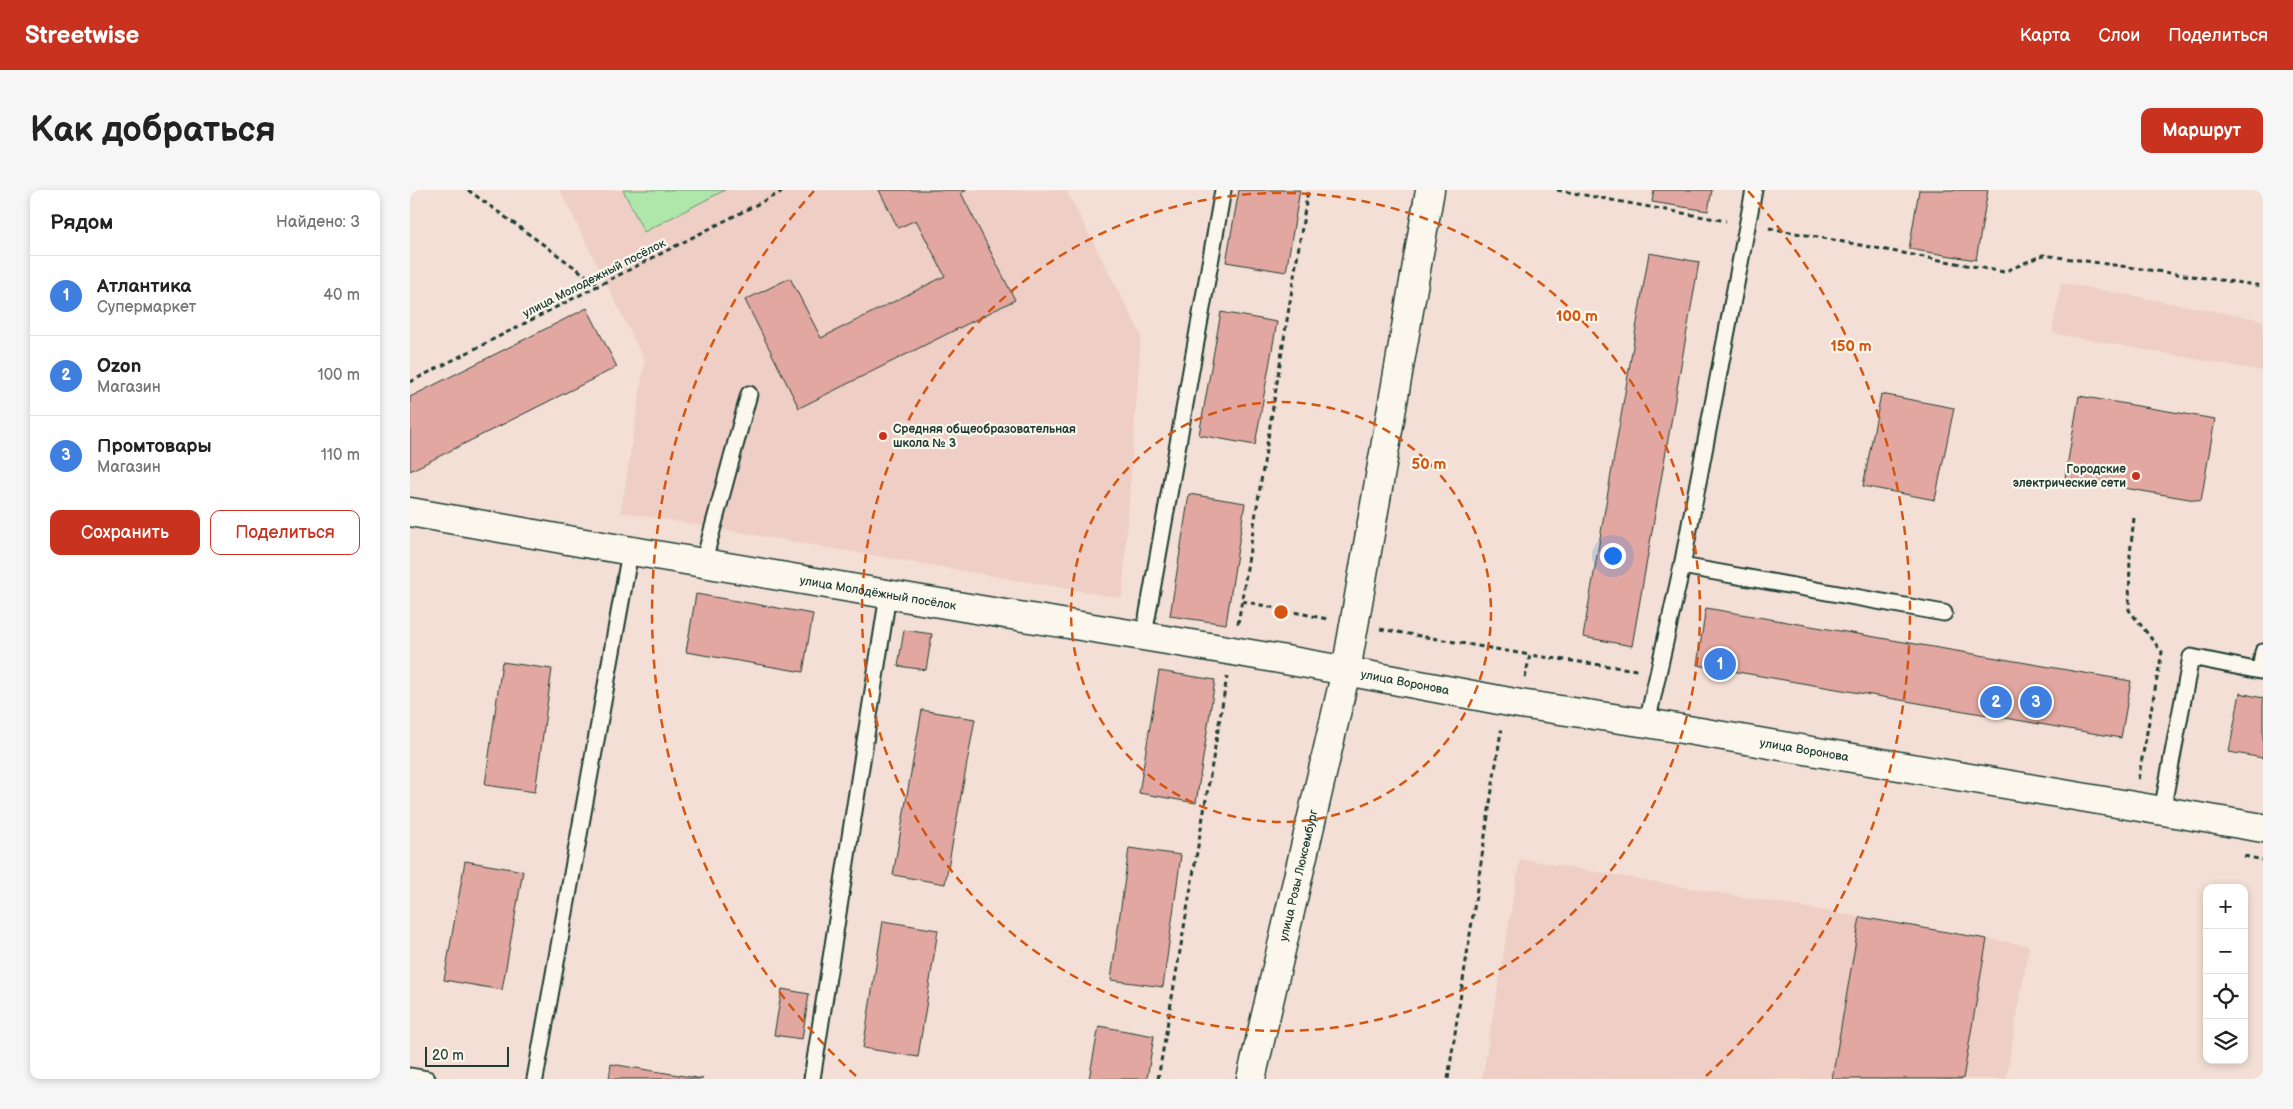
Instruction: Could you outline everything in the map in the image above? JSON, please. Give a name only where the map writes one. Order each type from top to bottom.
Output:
[{"type":"street","name":"улица Розы Люксембург","points":[[1251,1079],[1346,671],[1430,190]]},
{"type":"street","name":"улица Молодёжный посёлок","points":[[410,512],[630,552],[888,595],[1233,649],[1346,671]]},
{"type":"street","name":"улица Воронова","points":[[1346,671],[1520,704],[1647,723],[2263,828]]},
{"type":"lane","points":[[1144,635],[1223,190]]},
{"type":"lane","points":[[1647,723],[1682,566],[1754,190]]},
{"type":"lane","points":[[703,564],[749,394]]},
{"type":"lane","points":[[535,1079],[630,552]]},
{"type":"lane","points":[[1682,566],[1944,613]]},
{"type":"lane","points":[[812,1079],[888,595]]},
{"type":"lane","points":[[2162,811],[2191,657],[2261,671],[2263,652]]},
{"type":"lane","points":[[410,1076],[427,1079]]},
{"type":"path","points":[[468,190],[599,285]]},
{"type":"path","name":"улица Молодежный посёлок","points":[[410,382],[785,190]]},
{"type":"path","points":[[1158,1079],[1242,601],[1308,190]]},
{"type":"path","points":[[1557,190],[2004,272],[2044,255],[2263,286]]},
{"type":"path","points":[[2133,806],[2162,652],[2129,610],[2130,554],[2134,518]]},
{"type":"path","points":[[1242,601],[1355,625],[1530,655],[1644,671]]},
{"type":"path","points":[[1492,729],[1517,732],[1520,704],[1530,655]]},
{"type":"path","points":[[1448,1079],[1501,731]]},
{"type":"path","points":[[2234,854],[2263,860]]},
{"type":"shaded area","name":"Средняя общеобразовательная школа № 3","points":[[560,190],[1066,190],[1141,335],[1122,598],[621,512],[645,361]]},
{"type":"shaded area","points":[[2061,283],[2263,320],[2263,371],[2052,333]]},
{"type":"shaded area","points":[[1520,859],[2029,946],[2006,1079],[1482,1079]]},
{"type":"green space","points":[[623,190],[725,190],[644,232]]},
{"type":"building","points":[[879,190],[967,190],[961,193],[1015,300],[799,408],[745,300],[790,278],[821,338],[945,276],[916,220],[898,228]]},
{"type":"building","points":[[1239,190],[1300,190],[1286,272],[1226,262]]},
{"type":"building","points":[[1654,190],[1712,190],[1708,211],[1652,202]]},
{"type":"building","points":[[1919,190],[1988,190],[1976,260],[1909,249]]},
{"type":"building","points":[[1649,253],[1699,262],[1632,646],[1583,637]]},
{"type":"building","points":[[587,308],[617,367],[410,471],[410,397]]},
{"type":"building","points":[[1221,312],[1277,322],[1255,445],[1199,435]]},
{"type":"building","points":[[1881,394],[1954,408],[1935,500],[1863,486]]},
{"type":"building","points":[[2079,396],[2215,419],[2201,501],[2065,478]]},
{"type":"building","points":[[1189,494],[1245,503],[1226,624],[1170,616]]},
{"type":"building","points":[[696,594],[813,614],[803,672],[686,652]]},
{"type":"building","points":[[1706,608],[2131,681],[2121,738],[1697,665]]},
{"type":"building","points":[[904,630],[932,634],[926,670],[898,666]]},
{"type":"building","points":[[502,662],[552,669],[535,792],[485,785]]},
{"type":"building","points":[[1159,671],[1215,680],[1196,803],[1139,793]]},
{"type":"building","points":[[2240,693],[2263,698],[2263,758],[2229,752]]},
{"type":"building","points":[[922,710],[975,719],[945,884],[893,875]]},
{"type":"building","points":[[1129,848],[1181,855],[1163,987],[1111,980]]},
{"type":"building","points":[[465,861],[523,871],[502,990],[444,980]]},
{"type":"building","points":[[1860,917],[1987,939],[1963,1079],[1832,1079]]},
{"type":"building","points":[[883,921],[938,930],[918,1057],[863,1048]]},
{"type":"building","points":[[782,989],[809,994],[802,1039],[774,1035]]},
{"type":"building","points":[[1099,1026],[1154,1036],[1147,1079],[1089,1079]]},
{"type":"building","points":[[611,1064],[703,1079],[609,1079]]},
{"type":"place","name":"Средняя общеобразовательная школа № 3","points":[[883,436]]},
{"type":"place","name":"Городские электрические сети","points":[[2136,476]]},
{"type":"place","name":"Атлантика","points":[[1720,664]]},
{"type":"place","name":"Ozon","points":[[1996,702]]},
{"type":"place","name":"Промтовары","points":[[2036,702]]}]
